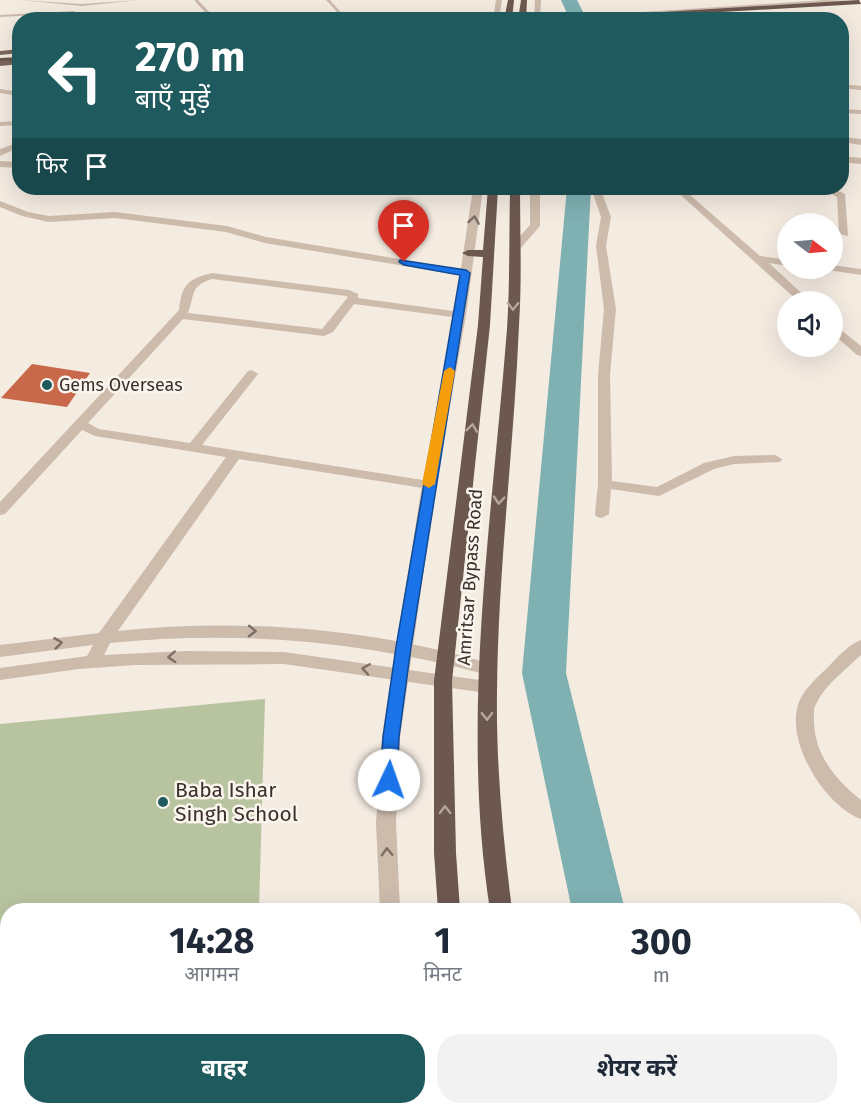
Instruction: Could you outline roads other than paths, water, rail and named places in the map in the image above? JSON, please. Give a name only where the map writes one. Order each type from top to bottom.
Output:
[{"type":"highway","points":[[702,12],[859,4]]},
{"type":"highway","points":[[752,12],[859,4]]},
{"type":"highway","name":"Amritsar Bypass Road","points":[[449,903],[445,853],[443,681],[484,325],[492,195]]},
{"type":"highway","name":"Amritsar Bypass Road","points":[[500,903],[489,791],[487,678],[491,598],[513,325],[515,195]]},
{"type":"highway","points":[[468,253],[487,254]]},
{"type":"street","points":[[676,12],[787,2],[859,4]]},
{"type":"street","points":[[774,12],[859,4]]},
{"type":"street","points":[[390,903],[386,823],[391,737],[429,484],[460,315],[477,195]]},
{"type":"street","points":[[515,248],[535,226],[535,195]]},
{"type":"street","points":[[598,195],[606,218],[601,246],[610,309],[604,375],[605,484],[602,514]]},
{"type":"street","points":[[692,195],[794,291]]},
{"type":"street","points":[[840,195],[844,234]]},
{"type":"street","points":[[0,204],[25,214],[49,219],[115,215],[237,231],[265,240],[466,273]]},
{"type":"street","points":[[759,259],[777,261]]},
{"type":"street","points":[[843,270],[861,272]]},
{"type":"street","points":[[0,511],[181,315],[187,304],[187,291],[198,280],[208,276],[349,293],[354,296],[329,330],[324,333],[181,315]]},
{"type":"street","points":[[351,300],[460,315]]},
{"type":"street","points":[[843,336],[861,352]]},
{"type":"street","points":[[194,447],[252,374]]},
{"type":"street","points":[[81,424],[94,432],[429,484]]},
{"type":"street","points":[[92,662],[105,638],[236,453]]},
{"type":"street","points":[[605,484],[659,492],[709,466],[734,460],[775,459]]},
{"type":"street","points":[[0,651],[163,633],[267,631],[328,636],[404,647],[446,657],[487,678]]},
{"type":"street","points":[[861,646],[846,659],[806,704],[804,734],[809,749],[828,781],[861,812]]},
{"type":"street","points":[[0,674],[92,662],[186,657],[284,658],[443,681],[487,678]]},
{"type":"lane","points":[[21,0],[82,5],[138,0]]},
{"type":"lane","points":[[196,0],[207,12]]},
{"type":"lane","points":[[328,0],[339,12]]},
{"type":"waterway","points":[[569,0],[575,12]]},
{"type":"waterway","points":[[578,195],[544,673],[597,903]]},
{"type":"place","name":"Gems Overseas","points":[[47,385]]},
{"type":"place","name":"Baba Ishar Singh School","points":[[163,802]]}]
